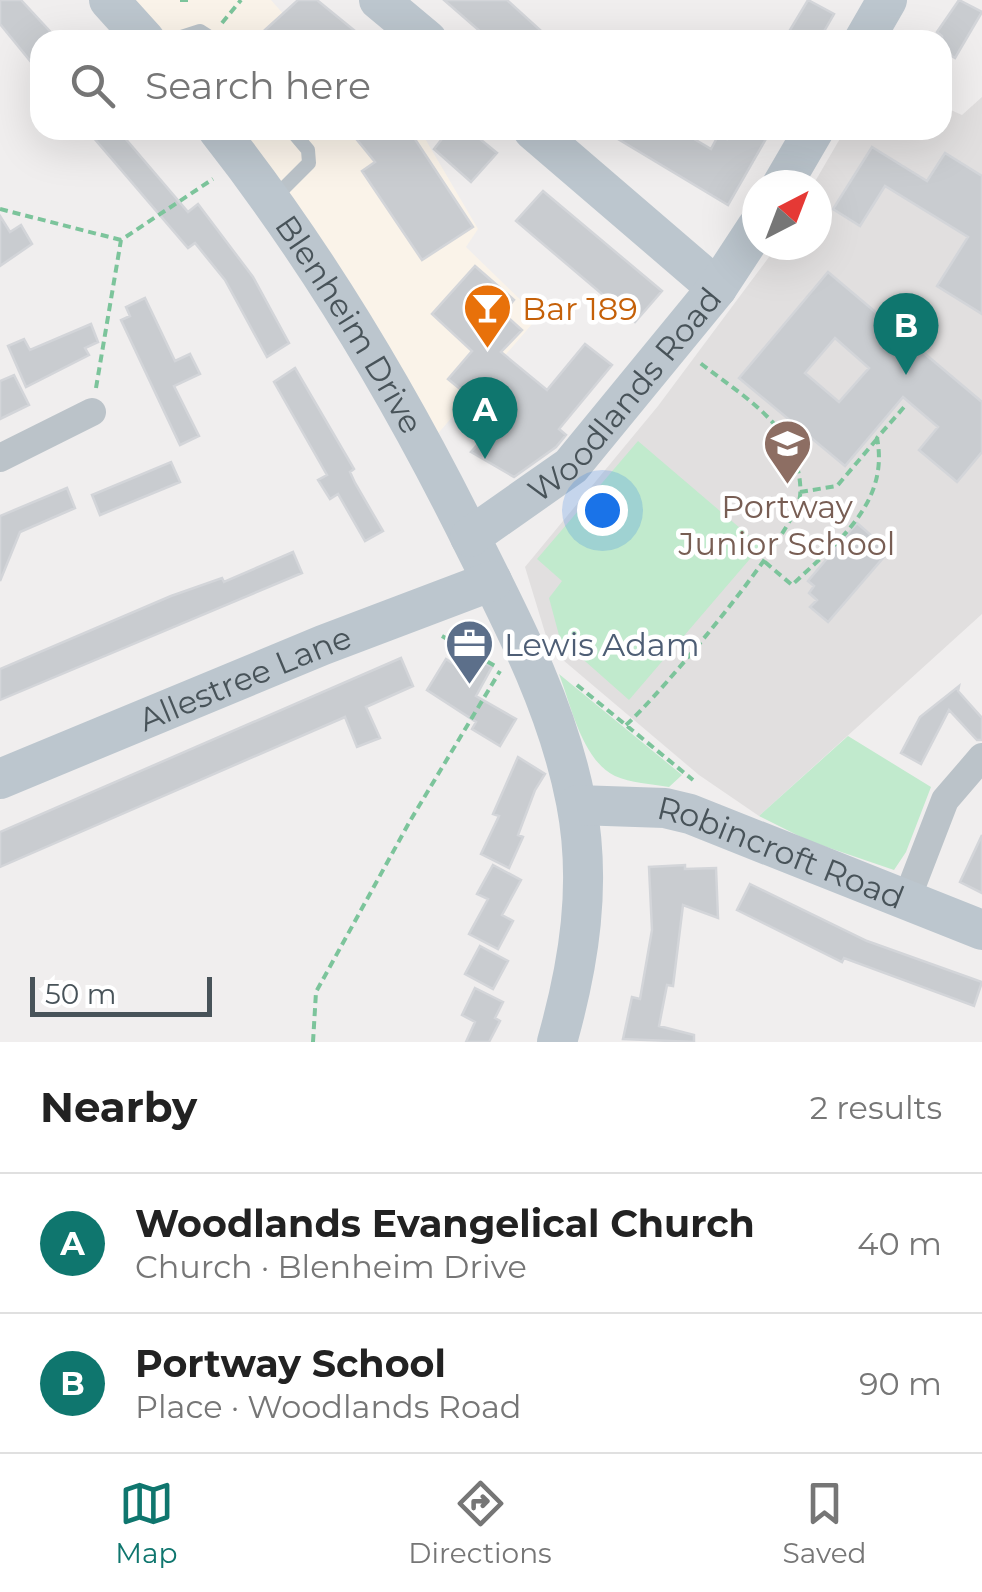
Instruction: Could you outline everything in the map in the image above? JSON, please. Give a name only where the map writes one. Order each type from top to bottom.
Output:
[{"type":"street","points":[[109,0],[135,30]]},
{"type":"street","points":[[379,0],[415,30]]},
{"type":"street","points":[[870,30],[888,0]]},
{"type":"street","points":[[544,140],[716,288]]},
{"type":"street","points":[[791,170],[808,140]]},
{"type":"street","name":"Blenheim Drive","points":[[230,145],[272,200],[377,360],[492,580],[557,686],[576,804],[584,897],[575,979],[558,1042]]},
{"type":"street","name":"Woodlands Road","points":[[470,537],[570,466],[716,288],[742,249]]},
{"type":"street","points":[[0,458],[92,412]]},
{"type":"street","name":"Allestree Lane","points":[[0,779],[492,580]]},
{"type":"street","points":[[906,901],[946,800],[982,757]]},
{"type":"street","name":"Robincroft Road","points":[[576,804],[665,808],[690,814],[982,930]]},
{"type":"lane","points":[[272,200],[309,163],[308,150],[300,140]]},
{"type":"path","points":[[180,0],[189,0]]},
{"type":"path","points":[[230,0],[236,6]]},
{"type":"path","points":[[218,30],[241,0]]},
{"type":"path","points":[[92,412],[121,240],[230,145]]},
{"type":"path","points":[[0,210],[121,240]]},
{"type":"path","points":[[626,725],[765,562],[788,529],[800,492],[789,445],[769,419],[674,340]]},
{"type":"path","points":[[800,492],[837,486],[905,406]]},
{"type":"path","points":[[765,562],[792,586],[854,524],[873,494],[880,472],[877,438]]},
{"type":"path","points":[[396,617],[445,637],[501,669],[557,686],[626,725],[698,784]]},
{"type":"path","points":[[313,1042],[316,992],[410,821],[501,669]]},
{"type":"shaded area","points":[[131,0],[271,0],[297,30],[156,30]]},
{"type":"shaded area","name":"Portway Junior School","points":[[982,97],[982,614],[759,816],[699,775],[550,649],[525,567],[658,406],[767,260],[832,260],[832,170],[822,170],[839,140],[952,140],[952,110],[962,115]]},
{"type":"shaded area","points":[[242,140],[426,140],[478,229],[466,247],[538,317],[435,437]]},
{"type":"green space","points":[[638,441],[761,546],[629,700],[560,639],[549,598],[562,581],[537,559]]},
{"type":"green space","points":[[559,674],[682,775],[669,787],[627,780],[604,768],[579,731]]},
{"type":"green space","points":[[848,736],[931,787],[906,852],[894,870],[809,841],[759,816]]},
{"type":"building","points":[[0,0],[21,0],[49,30],[30,30],[30,61],[0,24]]},
{"type":"building","points":[[298,0],[317,0],[354,30],[265,30]]},
{"type":"building","points":[[444,0],[507,0],[540,30],[478,30]]},
{"type":"building","points":[[808,0],[834,14],[825,30],[790,30]]},
{"type":"building","points":[[959,0],[982,12],[955,58],[952,30],[938,30]]},
{"type":"building","points":[[96,140],[127,140],[188,212],[198,204],[253,277],[289,343],[267,357],[225,280],[195,243],[188,248]]},
{"type":"building","points":[[357,140],[416,140],[473,227],[422,260],[362,171],[375,162]]},
{"type":"building","points":[[441,140],[481,140],[497,153],[471,182],[434,149]]},
{"type":"building","points":[[620,140],[696,140],[711,149],[716,140],[765,140],[748,170],[742,170],[742,181],[728,205]]},
{"type":"building","points":[[872,147],[927,181],[945,153],[982,176],[982,314],[937,286],[968,237],[885,186],[860,226],[833,209]]},
{"type":"building","points":[[543,191],[662,291],[635,322],[516,221]]},
{"type":"building","points":[[0,216],[10,232],[21,225],[32,244],[0,266]]},
{"type":"building","points":[[475,266],[514,300],[503,313],[522,330],[501,352],[547,390],[585,344],[612,365],[559,429],[566,435],[556,447],[514,477],[471,452],[506,413],[473,384],[465,393],[448,379],[472,351],[432,314]]},
{"type":"building","points":[[828,272],[982,402],[982,452],[957,482],[919,450],[938,427],[903,397],[845,466],[739,378]],"holes":[[[835,338],[869,368],[839,402],[805,373]]]},
{"type":"building","points":[[145,298],[175,361],[190,354],[200,374],[174,386],[199,436],[180,445],[121,320],[130,316],[126,307]]},
{"type":"building","points":[[91,324],[98,342],[85,348],[89,355],[26,387],[8,346],[24,339],[30,350]]},
{"type":"building","points":[[295,368],[354,469],[350,472],[355,483],[383,531],[365,541],[338,494],[330,499],[318,480],[327,475],[274,382]]},
{"type":"building","points":[[14,375],[29,405],[0,419],[0,381]]},
{"type":"building","points":[[171,462],[180,482],[100,515],[92,495]]},
{"type":"building","points":[[67,488],[75,508],[20,532],[0,581],[0,516]]},
{"type":"building","points":[[857,523],[889,551],[828,622],[810,607],[817,600],[809,593],[814,586],[808,581]]},
{"type":"building","points":[[293,552],[302,573],[0,700],[0,669],[171,596],[222,578],[224,582]]},
{"type":"building","points":[[471,655],[492,667],[476,696],[516,719],[500,746],[472,729],[476,722],[427,690],[446,659],[463,670]]},
{"type":"building","points":[[401,658],[413,686],[366,707],[380,738],[357,747],[345,717],[0,867],[0,832]]},
{"type":"building","points":[[959,686],[958,691],[982,718],[982,740],[977,740],[949,710],[921,764],[901,753],[920,717]]},
{"type":"building","points":[[518,757],[545,774],[535,790],[518,835],[523,837],[509,868],[481,854],[499,816],[493,814]]},
{"type":"building","points":[[982,835],[982,893],[960,882]]},
{"type":"building","points":[[493,865],[521,880],[502,915],[513,921],[498,949],[469,934],[488,899],[477,894]]},
{"type":"building","points":[[685,865],[685,869],[716,868],[718,918],[683,905],[673,986],[667,985],[659,1026],[694,1035],[694,1042],[623,1039],[632,997],[640,999],[652,930],[649,867]]},
{"type":"building","points":[[750,884],[867,941],[982,982],[974,1006],[844,958],[842,962],[737,910]]},
{"type":"building","points":[[480,946],[508,961],[493,989],[465,974]]},
{"type":"building","points":[[475,988],[503,1002],[495,1018],[500,1021],[489,1042],[466,1042],[475,1022],[462,1015]]},
{"type":"place","name":"Bar 189","points":[[487,350]]},
{"type":"place","name":"Portway School","points":[[906,375]]},
{"type":"place","name":"Woodlands Evangelical Church","points":[[485,459]]},
{"type":"place","name":"Portway Junior School","points":[[787,486]]},
{"type":"place","name":"Lewis Adam","points":[[469,686]]}]
